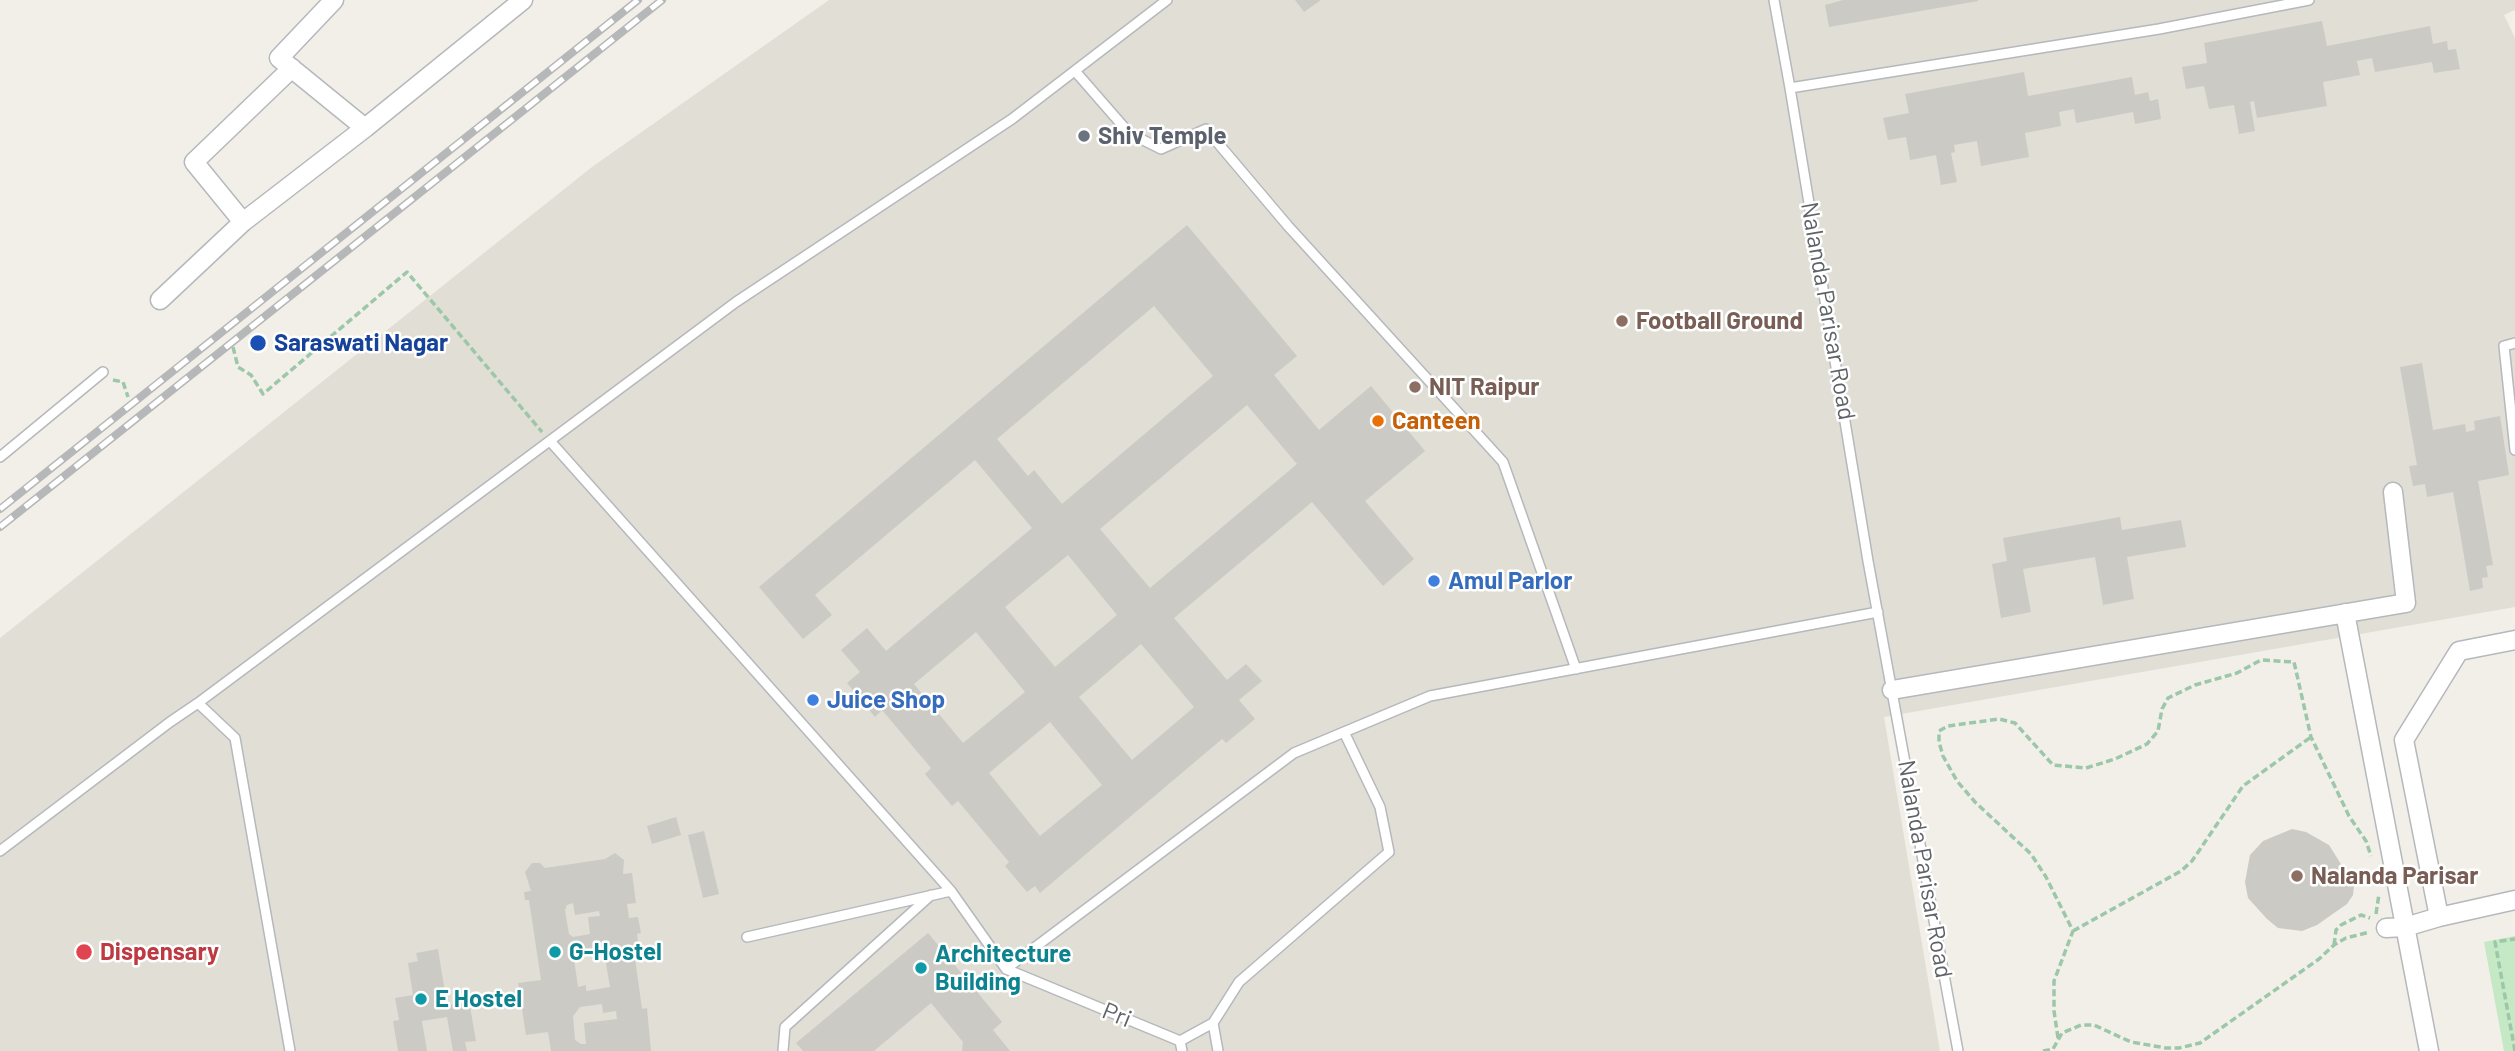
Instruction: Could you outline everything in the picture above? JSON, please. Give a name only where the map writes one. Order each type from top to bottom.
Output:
[{"type":"street","points":[[334,0],[279,58],[365,128]]},
{"type":"street","points":[[160,300],[243,222],[365,128],[523,0]]},
{"type":"street","points":[[243,222],[194,162],[292,68]]},
{"type":"street","points":[[1892,690],[2406,603],[2393,492]]},
{"type":"street","points":[[2345,613],[2428,1051]]},
{"type":"street","points":[[2439,917],[2404,740],[2459,652],[2515,640]]},
{"type":"street","points":[[2386,928],[2405,927],[2515,901]]},
{"type":"lane","points":[[0,851],[736,302],[1012,119],[1167,0]]},
{"type":"lane","name":"Nalanda Parisar Road","points":[[1774,0],[1878,612],[1958,1051]]},
{"type":"lane","points":[[1790,88],[2159,29],[2309,0]]},
{"type":"lane","points":[[1074,71],[1129,133],[1161,149],[1206,129],[1288,226],[1503,462],[1576,669]]},
{"type":"lane","points":[[2515,343],[2504,346],[2515,450]]},
{"type":"lane","points":[[0,457],[103,372]]},
{"type":"lane","points":[[550,442],[951,891],[1006,969],[1294,753],[1430,696],[1878,612]]},
{"type":"lane","points":[[198,703],[235,738],[290,1051]]},
{"type":"lane","points":[[1181,1046],[1213,1023],[1239,982],[1389,852],[1380,807],[1344,732]]},
{"type":"lane","points":[[747,937],[951,891]]},
{"type":"lane","points":[[783,1051],[785,1027],[931,895]]},
{"type":"lane","name":"Pri","points":[[1006,969],[1181,1046]]},
{"type":"lane","points":[[1213,1023],[1218,1051]]},
{"type":"path","points":[[233,347],[238,367],[251,375],[263,394],[407,272],[550,442]]},
{"type":"path","points":[[103,372],[114,381],[123,382],[128,397]]},
{"type":"path","points":[[2073,931],[2046,877],[2031,855],[1975,802],[1957,781],[1943,756],[1939,731],[1948,726],[1999,719],[2015,723],[2053,765],[2086,768],[2115,760],[2147,744],[2158,731],[2162,709],[2168,698],[2195,685],[2236,673],[2261,660],[2294,662],[2311,737],[2349,816],[2366,841],[2371,858]]},
{"type":"path","points":[[2058,1038],[2053,981],[2073,931],[2181,870],[2192,861],[2243,786],[2311,737]]},
{"type":"path","points":[[2334,945],[2336,930],[2351,918],[2361,915],[2370,917],[2375,922],[2379,887]]},
{"type":"path","points":[[2043,1051],[2052,1050],[2062,1033],[2081,1025],[2094,1025],[2131,1042],[2179,1048],[2200,1043],[2319,959],[2334,945],[2346,938],[2386,928]]},
{"type":"path","points":[[2515,939],[2495,942],[2515,1051]]},
{"type":"path","points":[[2509,1022],[2515,1021]]},
{"type":"shaded area","name":"NIT Raipur","points":[[829,0],[2515,0],[2515,10],[2504,15],[2515,38],[2515,607],[1884,717],[1940,1051],[0,1051],[0,638],[592,167]]},
{"type":"green space","points":[[2515,936],[2515,1051],[2504,1051],[2484,942]]},
{"type":"building","points":[[1295,0],[1321,0],[1304,12]]},
{"type":"building","points":[[1843,0],[1978,1],[1829,27],[1825,5]]},
{"type":"building","points":[[2322,21],[2327,46],[2430,26],[2433,44],[2447,41],[2448,50],[2456,49],[2460,69],[2434,73],[2432,62],[2375,72],[2372,58],[2357,61],[2360,75],[2323,82],[2327,106],[2257,118],[2254,101],[2250,102],[2255,131],[2239,134],[2234,105],[2209,109],[2204,86],[2186,89],[2182,67],[2207,63],[2204,43]]},
{"type":"building","points":[[2024,72],[2028,96],[2132,77],[2135,95],[2148,92],[2150,101],[2158,99],[2161,119],[2135,124],[2133,112],[2076,123],[2074,109],[2059,112],[2061,126],[2025,133],[2029,157],[1981,166],[1977,141],[1954,145],[1955,152],[1951,153],[1957,182],[1941,185],[1936,155],[1910,160],[1906,137],[1888,140],[1883,118],[1909,113],[1905,94]]},
{"type":"building","points":[[1187,225],[1297,356],[1274,375],[1319,430],[1371,386],[1425,451],[1365,501],[1414,559],[1383,586],[1312,502],[1174,618],[1227,680],[1246,664],[1262,681],[1239,700],[1255,719],[1226,743],[1222,739],[1040,893],[1035,886],[1027,892],[1005,866],[1009,862],[958,801],[952,806],[925,774],[931,768],[882,710],[875,717],[847,683],[860,672],[841,650],[867,628],[886,651],[1032,528],[975,460],[815,595],[832,615],[803,639],[759,587]],"holes":[[[1154,306],[1213,376],[1062,504],[1034,470],[1028,476],[997,439]],[[1247,405],[1297,464],[1150,588],[1100,529]],[[1068,555],[1117,615],[1055,667],[1005,607]],[[976,632],[1025,692],[963,743],[914,684]],[[1141,644],[1194,707],[1132,760],[1079,697]],[[1050,722],[1102,785],[1040,836],[989,773]]]},
{"type":"building","points":[[2422,363],[2433,430],[2465,424],[2466,432],[2475,430],[2474,421],[2500,416],[2509,475],[2478,481],[2493,565],[2486,566],[2488,577],[2482,578],[2483,588],[2470,591],[2453,492],[2427,497],[2425,484],[2413,486],[2409,466],[2417,465],[2400,367]]},
{"type":"building","points":[[2120,517],[2122,530],[2181,520],[2186,547],[2127,557],[2134,599],[2103,605],[2095,557],[2023,569],[2031,612],[2001,618],[1992,564],[2007,561],[2003,538]]},
{"type":"building","points":[[676,817],[681,835],[652,844],[647,826]]},
{"type":"building","name":"Nalanda Parisar","points":[[2292,829],[2306,832],[2329,845],[2354,885],[2353,895],[2347,904],[2317,925],[2302,931],[2278,928],[2267,919],[2248,898],[2245,882],[2250,855],[2263,841]]},
{"type":"building","points":[[704,831],[719,894],[703,898],[688,835]]},
{"type":"building","name":"G-Hostel","points":[[615,853],[624,860],[623,874],[632,873],[636,903],[627,904],[629,918],[638,917],[641,933],[637,934],[638,943],[633,944],[642,1009],[647,1008],[651,1051],[551,1051],[548,1032],[526,1035],[518,983],[541,980],[529,900],[525,900],[524,892],[531,891],[525,872],[532,863],[540,863],[545,868],[605,859]],"holes":[[[573,903],[575,915],[599,911],[600,916],[588,917],[590,934],[573,937],[569,934],[565,910],[567,905]],[[595,948],[596,953],[604,952],[610,987],[586,991],[586,985],[578,987],[573,952]],[[602,1004],[603,1013],[616,1011],[617,1019],[584,1023],[586,1044],[581,1044],[575,1040],[573,1016],[580,1007]]]},
{"type":"building","name":"Architecture Building","points":[[928,933],[1002,1022],[993,1030],[1010,1051],[962,1051],[963,1042],[931,1003],[874,1051],[803,1051],[796,1043]]},
{"type":"building","name":"E Hostel","points":[[438,949],[447,1005],[469,1001],[476,1041],[465,1042],[467,1051],[453,1051],[447,1017],[422,1021],[427,1051],[398,1051],[393,1021],[399,1020],[395,998],[413,995],[408,963],[418,961],[416,953]]},
{"type":"railway","points":[[0,509],[638,0]]},
{"type":"railway","points":[[0,527],[662,0]]},
{"type":"place","name":"Shiv Temple","points":[[1084,136]]},
{"type":"place","name":"Football Ground","points":[[1622,321]]},
{"type":"place","name":"Saraswati Nagar","points":[[258,343]]},
{"type":"place","name":"NIT Raipur","points":[[1415,387]]},
{"type":"place","name":"Canteen","points":[[1378,421]]},
{"type":"place","name":"Amul Parlor","points":[[1434,581]]},
{"type":"place","name":"Juice Shop","points":[[813,700]]},
{"type":"place","name":"Nalanda Parisar","points":[[2297,876]]},
{"type":"place","name":"Dispensary","points":[[84,952]]},
{"type":"place","name":"G-Hostel","points":[[555,952]]},
{"type":"place","name":"Architecture Building","points":[[921,968]]},
{"type":"place","name":"E Hostel","points":[[421,999]]}]
